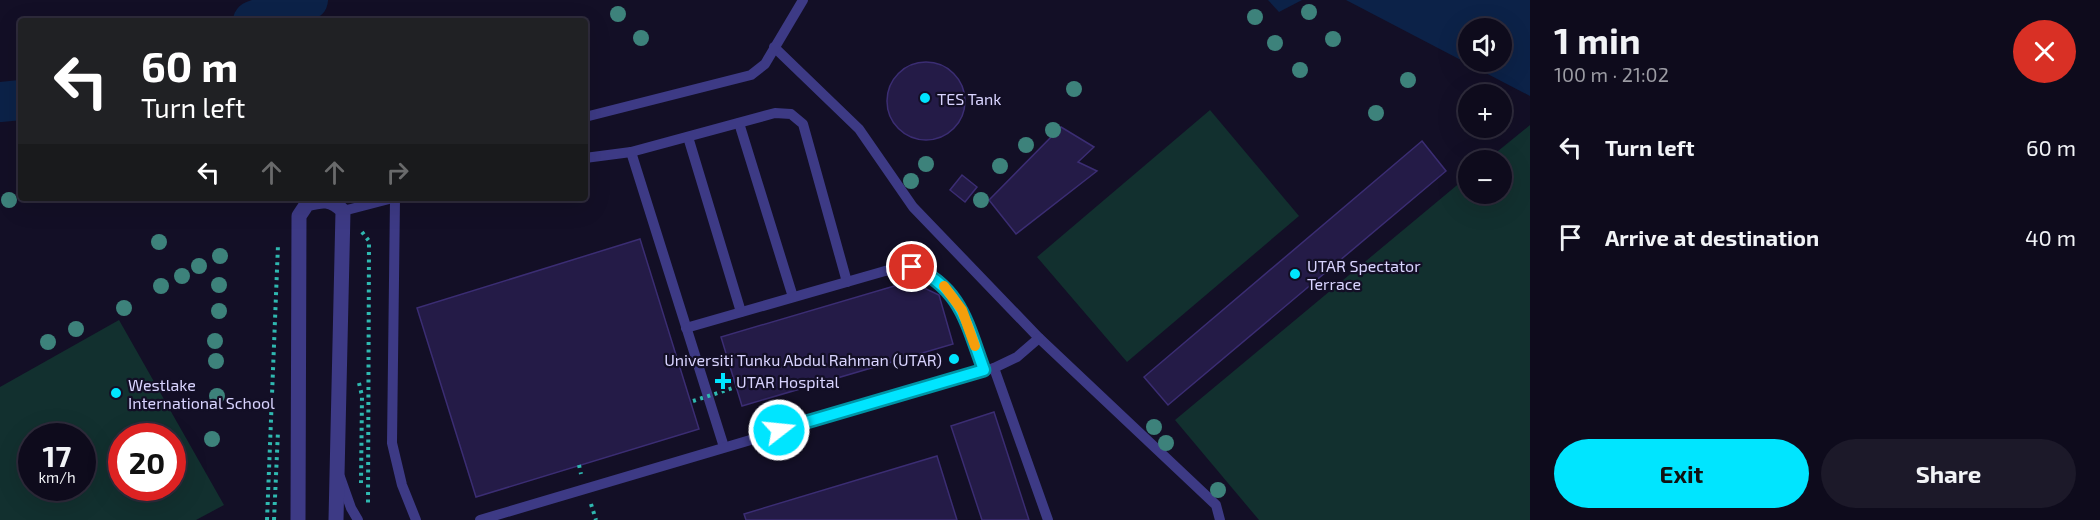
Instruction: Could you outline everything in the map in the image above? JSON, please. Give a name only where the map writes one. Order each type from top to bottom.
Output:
[{"type":"street","points":[[298,520],[299,216],[307,204],[317,201]]},
{"type":"street","points":[[330,201],[336,203],[343,211],[336,520]]},
{"type":"lane","points":[[588,116],[751,75],[765,64],[803,0]]},
{"type":"lane","points":[[774,47],[859,129],[913,207],[1039,338],[1216,505],[1220,520]]},
{"type":"lane","points":[[588,158],[631,152],[775,113],[791,114],[803,124],[847,282]]},
{"type":"lane","points":[[740,123],[793,297]]},
{"type":"lane","points":[[688,137],[741,312]]},
{"type":"lane","points":[[631,152],[724,447]]},
{"type":"lane","points":[[343,211],[382,201]]},
{"type":"lane","points":[[394,201],[392,443],[402,485],[416,520]]},
{"type":"lane","points":[[686,328],[885,271],[912,267],[932,275],[948,290],[962,310],[989,369],[1048,520]]},
{"type":"lane","points":[[480,520],[989,369],[1017,357],[1039,338]]},
{"type":"lane","points":[[338,468],[351,508],[358,520]]},
{"type":"path","points":[[358,227],[369,241],[368,509]]},
{"type":"path","points":[[267,520],[279,236]]},
{"type":"path","points":[[693,401],[736,387]]},
{"type":"green space","points":[[1210,110],[1299,216],[1127,362],[1037,257]]},
{"type":"green space","points":[[1530,125],[1530,520],[1259,520],[1175,420],[1458,184],[1458,204],[1512,204],[1512,150],[1499,150]]},
{"type":"green space","points":[[119,320],[177,423],[108,423],[108,501],[186,501],[186,438],[224,505],[196,520],[0,520],[0,387]]},
{"type":"water","points":[[1268,0],[1302,0],[1279,12]]},
{"type":"water","points":[[1346,0],[1530,0],[1530,96],[1512,87],[1512,84],[1507,84],[1484,72],[1512,72],[1512,18],[1458,18],[1458,58]]},
{"type":"building","name":"TES Tank","points":[[918,62],[934,62],[948,68],[959,79],[965,93],[965,109],[959,123],[948,134],[934,140],[918,140],[904,134],[893,123],[887,109],[887,93],[893,79],[904,68]]},
{"type":"building","points":[[1061,127],[1094,147],[1078,162],[1097,171],[1016,234],[989,200]]},
{"type":"building","name":"UTAR Spectator Terrace","points":[[1422,141],[1446,171],[1168,405],[1144,377]]},
{"type":"building","points":[[962,175],[977,187],[965,202],[950,190]]},
{"type":"building","points":[[640,239],[699,429],[476,497],[417,308]]},
{"type":"building","points":[[901,284],[920,286],[939,295],[953,344],[742,406],[721,337]]},
{"type":"building","points":[[994,412],[1029,520],[982,520],[951,426]]},
{"type":"building","points":[[937,456],[957,520],[746,520],[744,514]]},
{"type":"waterway","points":[[261,18],[308,0]]},
{"type":"waterway","points":[[0,102],[18,100]]},
{"type":"slow traffic","points":[[944,286],[962,310],[975,346]]},
{"type":"place","name":"TES Tank","points":[[925,98]]},
{"type":"place","name":"UTAR Spectator Terrace","points":[[1295,274]]},
{"type":"place","name":"Universiti Tunku Abdul Rahman (UTAR)","points":[[954,359]]},
{"type":"place","name":"UTAR Hospital","points":[[723,381]]},
{"type":"place","name":"Westlake International School","points":[[116,393]]},
{"type":"route","points":[[779,430],[984,370],[962,310],[948,290],[932,275],[912,267]]}]
